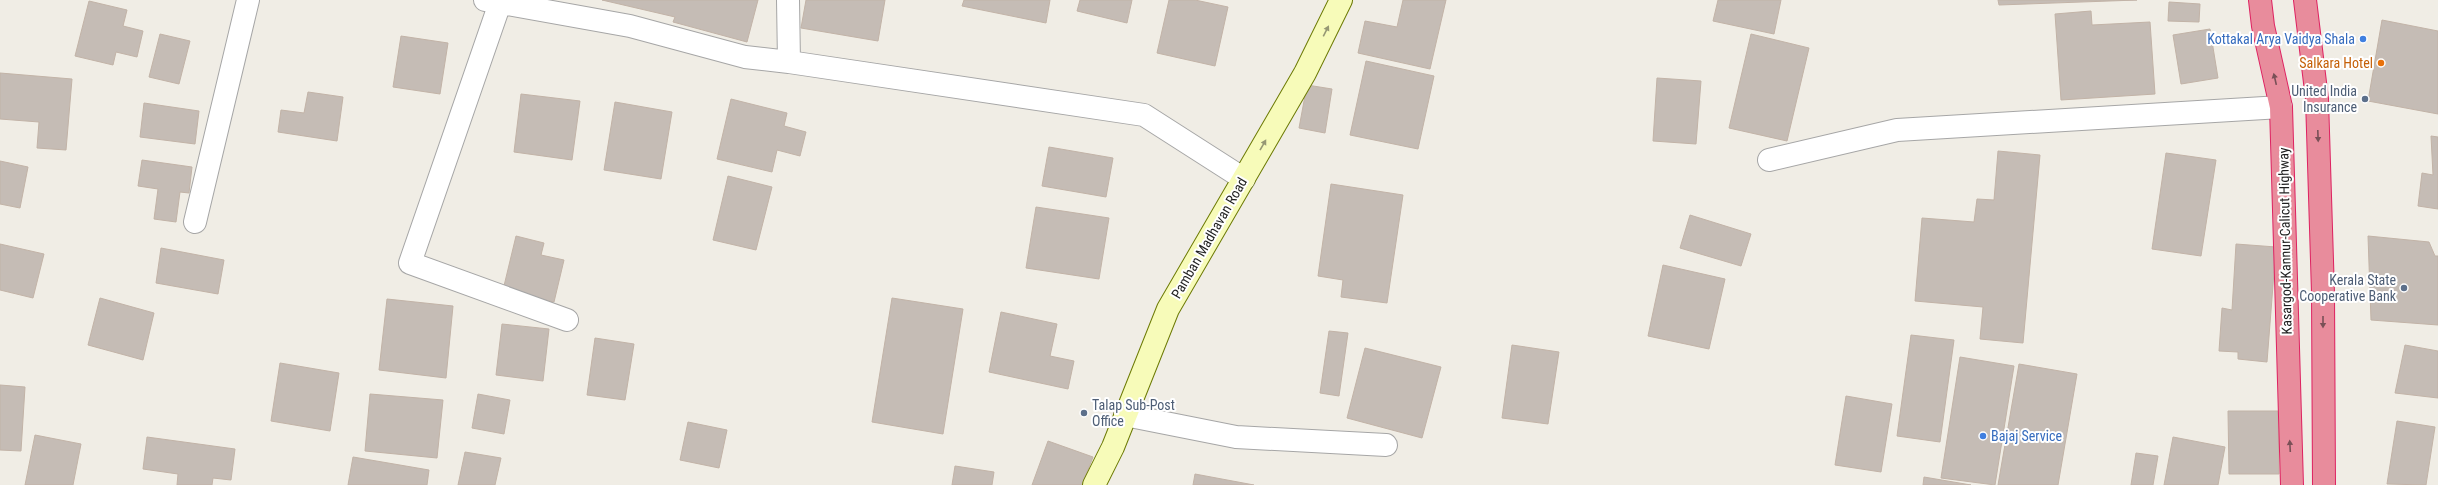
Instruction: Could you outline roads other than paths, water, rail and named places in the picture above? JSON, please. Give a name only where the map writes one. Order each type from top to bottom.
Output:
[{"type":"highway","name":"Kasargod-Kannur-Calicut Highway","points":[[2260,0],[2263,26],[2281,107],[2292,485]]},
{"type":"highway","points":[[2305,0],[2317,99],[2323,293],[2324,485]]},
{"type":"main road","name":"Pamban Madhavan Road","points":[[1094,485],[1126,415],[1168,309],[1305,73],[1341,0]]},
{"type":"street","points":[[195,222],[248,0]]},
{"type":"street","points":[[788,0],[789,62]]},
{"type":"street","points":[[568,320],[410,263],[496,1],[630,26],[745,57],[789,62],[1144,115],[1244,179]]},
{"type":"street","points":[[1769,160],[1896,130],[2281,107]]},
{"type":"street","points":[[1126,415],[1236,437],[1386,445]]},
{"type":"place","name":"Kottakal Arya Vaidya Shala","points":[[2363,39]]},
{"type":"place","name":"Salkara Hotel","points":[[2381,63]]},
{"type":"place","name":"United India Insurance","points":[[2365,99]]},
{"type":"place","name":"Kerala State Cooperative Bank","points":[[2404,288]]},
{"type":"place","name":"Talap Sub-Post Office","points":[[1084,413]]},
{"type":"place","name":"Bajaj Service","points":[[1983,436]]}]
